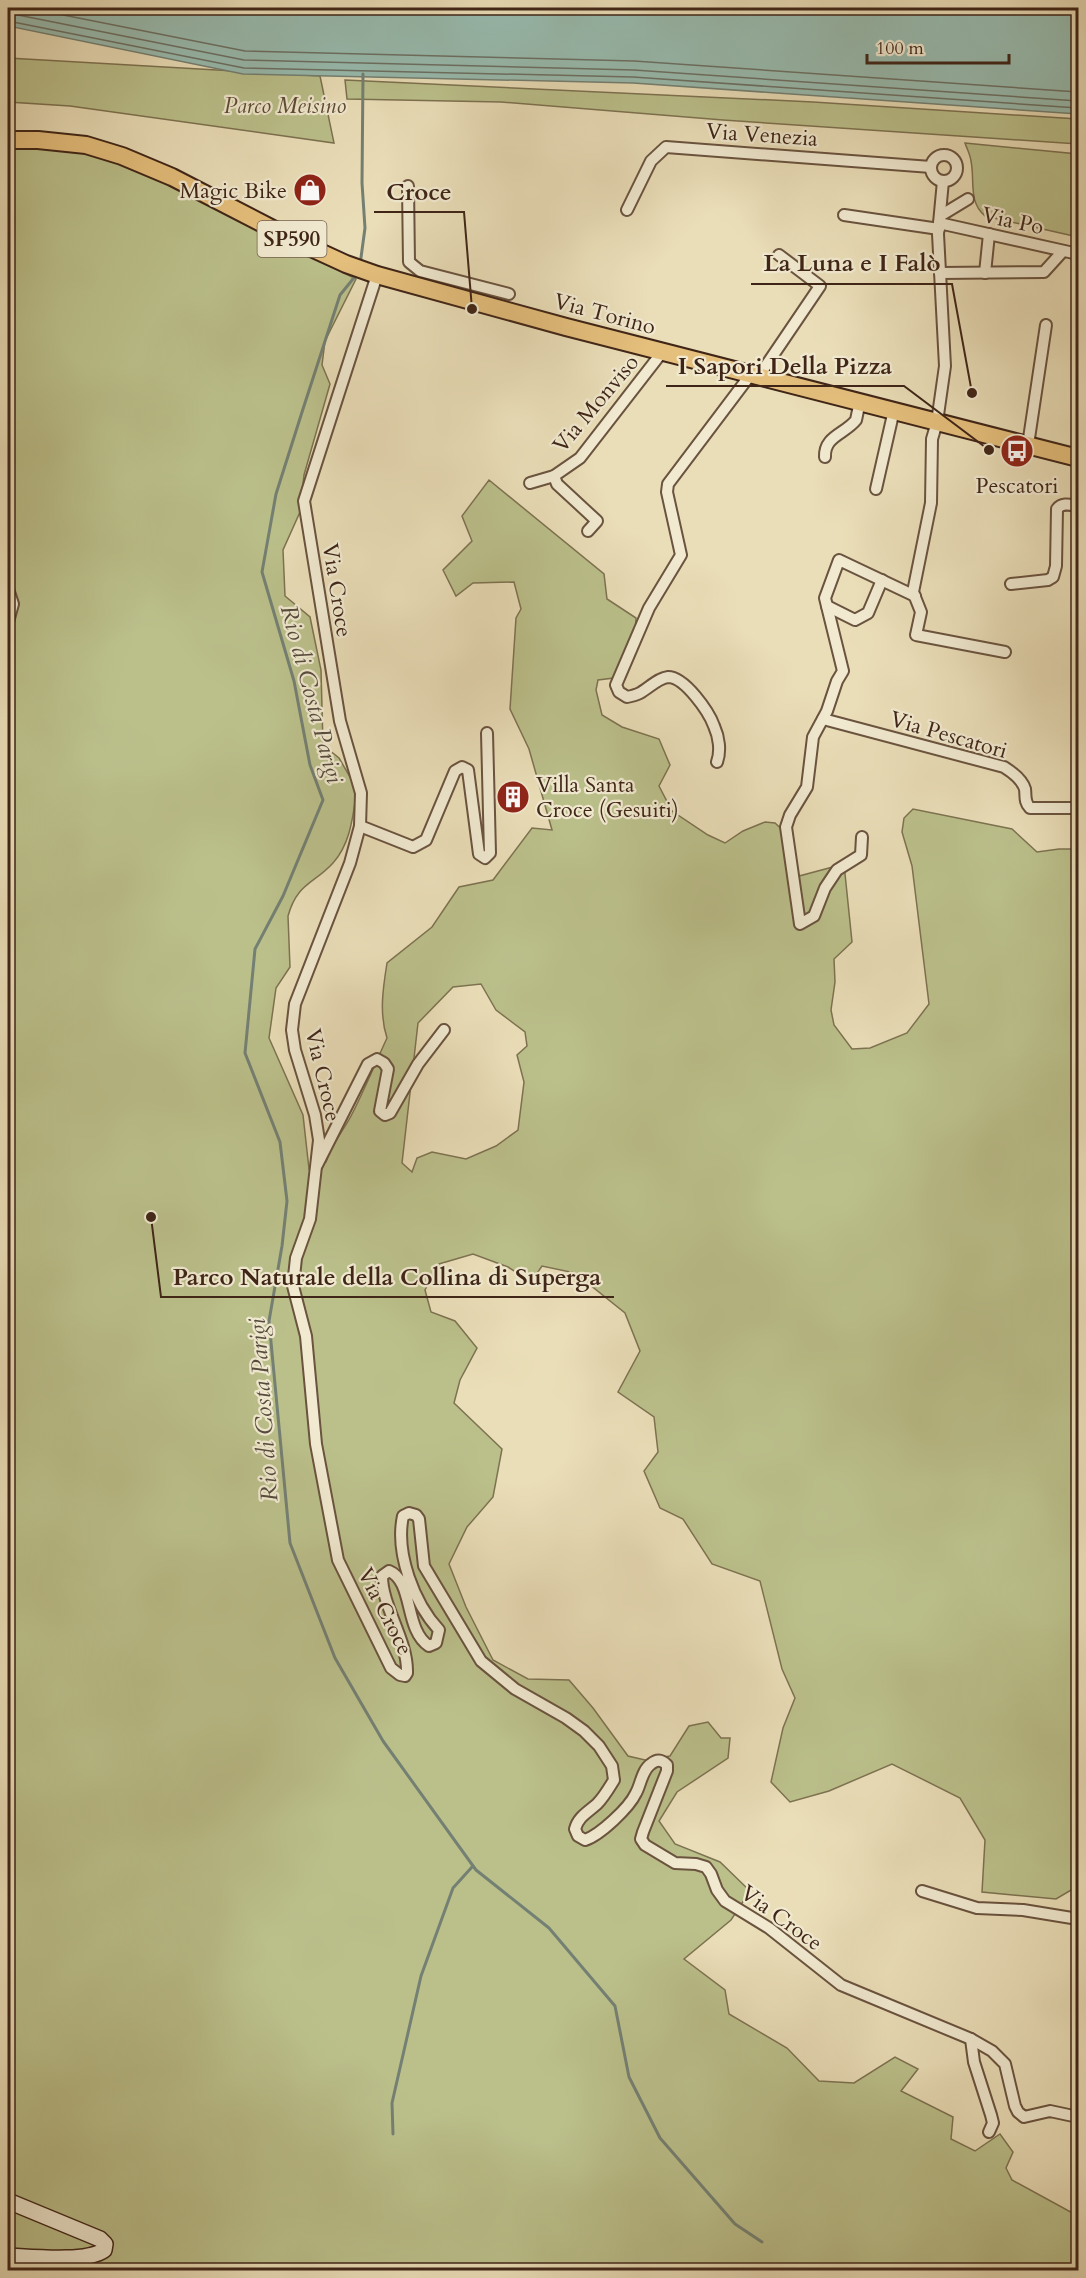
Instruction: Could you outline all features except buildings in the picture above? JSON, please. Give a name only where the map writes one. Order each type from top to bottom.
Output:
[{"type":"main road","name":"SP590","points":[[8,140],[38,140],[86,145],[122,156],[172,177],[288,237],[366,271]]},
{"type":"main road","name":"Via Torino","points":[[366,271],[473,293],[663,351],[1078,458]]},
{"type":"street","name":"Via Venezia","points":[[627,210],[651,160],[666,147],[931,167]]},
{"type":"street","points":[[941,155],[951,157],[956,163],[957,170],[953,177],[943,181],[936,178],[931,167],[936,157],[941,155]]},
{"type":"street","points":[[943,181],[939,223],[945,366],[937,422],[932,439],[931,503],[913,592],[921,612],[916,635],[1005,652]]},
{"type":"street","points":[[408,186],[407,239],[409,262],[412,267],[473,293],[509,294]]},
{"type":"street","name":"Via Po","points":[[939,223],[969,199]]},
{"type":"street","name":"Via Po","points":[[844,215],[939,223],[1078,254]]},
{"type":"street","points":[[985,273],[989,234]]},
{"type":"street","points":[[940,273],[1044,272],[1063,250]]},
{"type":"street","points":[[717,762],[720,753],[714,726],[696,696],[682,682],[670,677],[662,679],[639,694],[627,697],[619,692],[616,685],[649,608],[681,555],[667,492],[668,484],[755,375],[820,286],[779,255]]},
{"type":"street","name":"Via Croce","points":[[366,271],[304,501],[340,721],[361,793],[360,826],[350,863],[295,1004],[292,1030],[295,1050],[315,1115],[318,1140],[310,1219],[296,1258],[293,1286],[306,1336],[316,1444],[338,1560],[392,1668],[405,1676],[408,1673],[408,1663],[382,1587],[382,1576],[389,1571],[396,1574],[401,1581],[415,1628],[426,1644],[429,1646],[436,1643],[439,1630],[425,1615],[404,1562],[403,1516],[409,1513],[416,1515],[419,1519],[424,1566],[481,1661],[515,1689],[567,1718],[584,1731],[599,1746],[612,1766],[614,1780],[607,1793],[577,1824],[575,1829],[578,1836],[585,1840],[590,1838],[612,1821],[626,1808],[651,1764],[659,1760],[664,1761],[667,1771],[641,1839],[645,1845],[675,1863],[706,1867],[725,1901],[769,1928],[841,1985],[971,2039],[992,2051],[1005,2064],[1015,2106],[1020,2115],[1024,2117],[1050,2111],[1078,2117]]},
{"type":"street","points":[[1028,446],[1046,325]]},
{"type":"street","name":"Via Monviso","points":[[530,483],[555,476],[580,458],[663,351]]},
{"type":"street","points":[[825,457],[825,450],[832,438],[856,420],[860,401]]},
{"type":"street","points":[[876,489],[894,410]]},
{"type":"street","name":"Via Monviso","points":[[555,476],[557,484],[597,521],[588,531]]},
{"type":"street","points":[[1011,584],[1053,578],[1056,566],[1057,509],[1065,504],[1078,506]]},
{"type":"street","points":[[862,837],[861,855],[837,870],[825,888],[814,916],[800,924],[786,827],[790,815],[807,787],[813,737],[843,671],[825,598],[838,560],[915,596]]},
{"type":"street","points":[[827,606],[855,620],[868,613],[882,580]]},
{"type":"street","points":[[8,590],[13,604],[8,622]]},
{"type":"street","name":"Via Pescatori","points":[[823,718],[1004,767],[1012,772],[1024,787],[1026,803],[1030,808],[1078,808]]},
{"type":"street","points":[[360,826],[413,847],[419,845],[426,840],[455,771],[462,767],[468,770],[479,854],[485,858],[490,853],[487,733]]},
{"type":"street","points":[[315,1167],[320,1162],[368,1064],[377,1059],[384,1062],[388,1069],[380,1111],[385,1115],[390,1113],[418,1064],[444,1030]]},
{"type":"street","points":[[922,1891],[977,1908],[1023,1910],[1078,1919]]},
{"type":"street","points":[[971,2039],[974,2062],[993,2123],[988,2132]]},
{"type":"street","points":[[8,2201],[100,2239],[105,2244],[105,2250],[99,2254],[78,2257],[8,2256]]},
{"type":"green space","name":"Parco Meisino","points":[[8,58],[320,76],[334,143],[70,106],[8,102]]},
{"type":"green space","points":[[345,80],[813,102],[1078,119],[1078,144],[723,120],[501,102],[347,99]]},
{"type":"green space","points":[[965,143],[1078,154],[1078,237],[985,216],[974,198],[971,161]]},
{"type":"green space","points":[[8,145],[85,150],[124,162],[356,279],[325,341],[322,365],[330,384],[304,475],[300,512],[283,550],[285,596],[310,617],[321,670],[323,745],[339,758],[357,789],[344,847],[326,870],[301,890],[288,916],[290,967],[276,988],[269,1038],[303,1115],[309,1169],[326,1162],[356,1107],[387,1038],[382,1010],[387,963],[432,927],[459,887],[493,880],[532,828],[552,830],[529,749],[510,709],[516,618],[521,609],[514,582],[473,583],[456,596],[443,570],[472,541],[462,516],[489,480],[604,574],[607,599],[636,618],[634,656],[614,678],[598,680],[596,690],[602,715],[622,727],[659,739],[670,765],[659,786],[672,811],[708,835],[725,843],[743,831],[765,822],[775,823],[791,838],[794,866],[799,876],[844,864],[852,942],[834,959],[835,982],[831,1010],[834,1025],[852,1049],[870,1048],[907,1033],[929,1004],[912,866],[902,832],[904,818],[913,809],[1012,829],[1037,852],[1078,849],[1078,1886],[1056,1899],[982,1892],[985,1840],[960,1798],[892,1764],[829,1791],[790,1802],[771,1782],[783,1728],[795,1698],[782,1669],[760,1581],[712,1564],[683,1519],[660,1508],[644,1471],[658,1452],[654,1417],[618,1392],[640,1351],[625,1313],[575,1273],[542,1266],[531,1282],[508,1267],[473,1254],[439,1264],[425,1290],[431,1312],[455,1321],[477,1348],[460,1380],[454,1403],[502,1449],[493,1497],[467,1527],[449,1564],[466,1607],[493,1660],[528,1679],[569,1680],[628,1756],[645,1760],[670,1756],[689,1726],[708,1722],[721,1738],[730,1738],[728,1758],[677,1792],[659,1821],[675,1844],[720,1862],[750,1891],[731,1920],[684,1959],[725,1990],[729,2014],[787,2048],[819,2081],[854,2083],[895,2057],[918,2069],[901,2091],[953,2117],[951,2139],[975,2151],[1000,2134],[1013,2152],[1006,2168],[1012,2180],[1078,2216],[1078,2270],[8,2270]],"holes":[[[481,984],[496,1010],[525,1032],[527,1046],[517,1055],[524,1082],[518,1130],[496,1146],[466,1159],[432,1152],[417,1158],[412,1172],[402,1163],[418,1023],[453,987]]]},
{"type":"water","points":[[8,8],[1078,8],[1078,114],[633,83],[243,74],[8,26]]},
{"type":"waterway","name":"Rio di Costa Parigi","points":[[360,265],[365,228],[362,183],[363,74]]},
{"type":"waterway","name":"Rio di Costa Parigi","points":[[357,274],[340,295],[303,409],[276,494],[262,572],[294,681],[310,765],[323,800],[283,896],[255,949],[245,1053],[280,1142],[287,1201],[269,1321],[290,1543],[335,1658],[383,1741],[476,1870],[549,1928],[615,2006],[629,2077],[660,2138],[735,2224],[762,2242]]},
{"type":"waterway","points":[[393,2134],[392,2103],[421,1976],[453,1888],[472,1867]]},
{"type":"place","name":"Magic Bike","points":[[310,190]]},
{"type":"place","name":"Croce","points":[[472,309]]},
{"type":"place","name":"La Luna e I Falò","points":[[972,393]]},
{"type":"place","name":"I Sapori Della Pizza","points":[[989,450]]},
{"type":"place","name":"Pescatori","points":[[1017,451]]},
{"type":"place","name":"Villa Santa Croce (Gesuiti)","points":[[513,797]]},
{"type":"place","name":"Parco Naturale della Collina di Superga","points":[[151,1217]]}]
